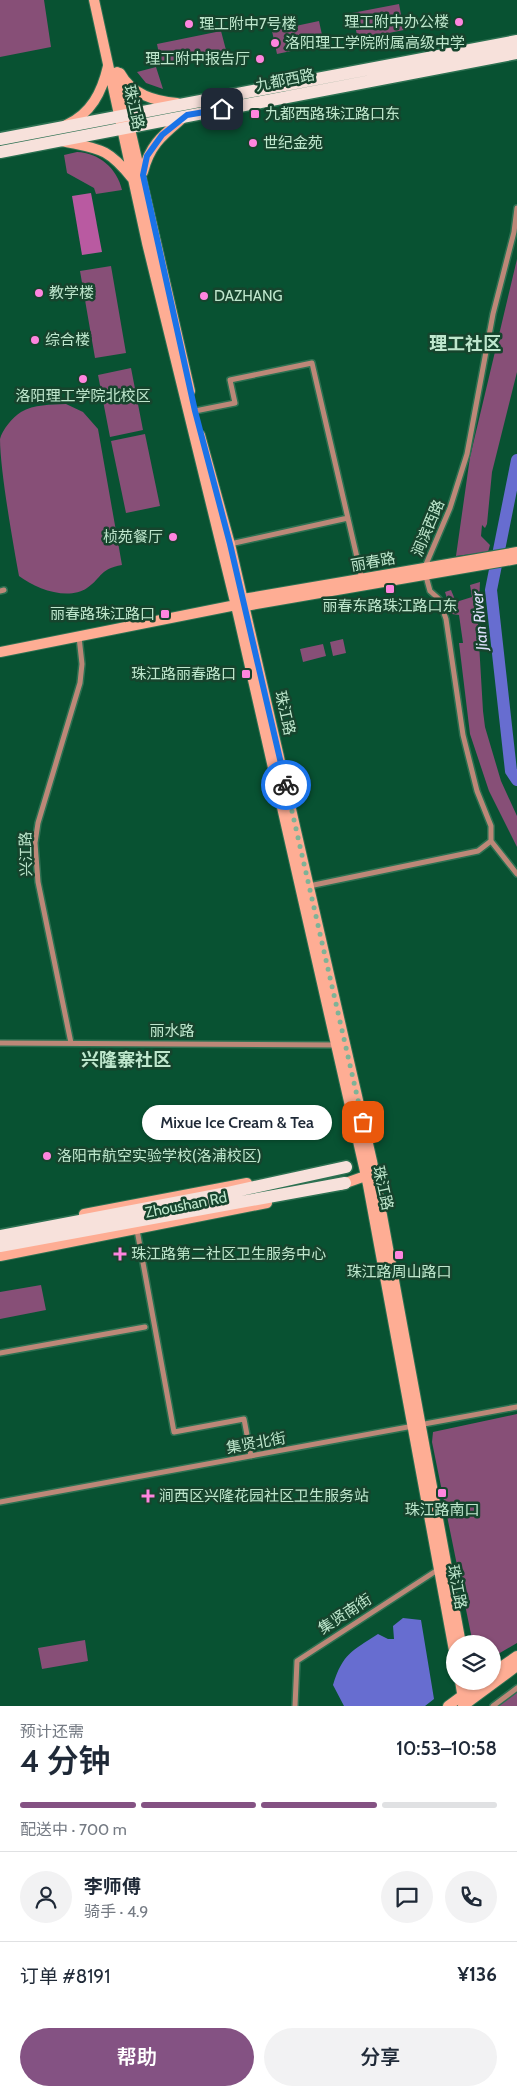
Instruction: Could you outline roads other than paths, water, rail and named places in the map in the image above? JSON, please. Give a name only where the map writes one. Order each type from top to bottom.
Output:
[{"type":"main road","name":"珠江路","points":[[94,0],[112,62],[138,178],[308,886],[340,1045]]},
{"type":"main road","name":"珠江路","points":[[101,0],[112,62]]},
{"type":"main road","name":"九都西路","points":[[0,152],[58,141],[126,121],[517,41]]},
{"type":"main road","name":"九都西路","points":[[188,109],[517,53]]},
{"type":"main road","points":[[112,62],[123,78],[139,92],[157,101],[188,109]]},
{"type":"main road","points":[[60,127],[73,121],[88,109],[98,96],[112,62]]},
{"type":"main road","points":[[58,141],[104,150],[115,157],[138,178],[153,147],[162,135],[188,109]]},
{"type":"main road","name":"九都西路","points":[[0,139],[60,127],[126,121]]},
{"type":"main road","name":"珠江路","points":[[138,178],[195,411],[230,544],[241,604],[367,1162],[418,1426],[452,1635]]},
{"type":"main road","name":"丽春路","points":[[241,604],[426,572],[517,552]]},
{"type":"main road","name":"丽春路","points":[[0,652],[362,580],[517,559]]},
{"type":"main road","name":"Zhoushan Rd","points":[[0,1230],[214,1188],[367,1162]]},
{"type":"main road","points":[[0,1246],[228,1198],[346,1167]]},
{"type":"main road","name":"Zhoushan Rd","points":[[0,1256],[233,1211],[345,1183],[369,1174]]},
{"type":"main road","points":[[0,1236],[228,1198],[345,1183]]},
{"type":"main road","name":"珠江路","points":[[442,1567],[459,1635]]},
{"type":"main road","points":[[501,1667],[517,1656]]},
{"type":"main road","points":[[448,1706],[517,1666]]},
{"type":"street","name":"涧滨西路","points":[[517,208],[514,232],[493,314],[467,454],[453,500],[426,572],[430,591],[443,606],[463,735],[477,791],[491,826],[491,841],[517,874]]},
{"type":"street","points":[[195,411],[235,403],[230,380],[312,363],[362,580]]},
{"type":"street","points":[[230,544],[348,518]]},
{"type":"street","name":"兴江路","points":[[71,1043],[38,882],[35,843],[38,823],[80,683],[82,664],[79,637]]},
{"type":"street","points":[[308,886],[478,851],[491,841]]},
{"type":"street","name":"丽水路","points":[[0,1043],[340,1045]]},
{"type":"street","points":[[137,1230],[174,1432],[244,1419],[251,1456]]},
{"type":"street","points":[[0,1353],[145,1327]]},
{"type":"street","name":"集贤北街","points":[[0,1502],[517,1407]]},
{"type":"street","name":"集贤南街","points":[[295,1706],[296,1661],[442,1567]]},
{"type":"street","points":[[493,1706],[517,1688]]},
{"type":"waterway","name":"Jian River","points":[[517,460],[491,590],[511,771],[517,780]]},
{"type":"place","name":"理工附中办公楼","points":[[459,22]]},
{"type":"place","name":"理工附中7号楼","points":[[189,24]]},
{"type":"place","name":"洛阳理工学院附属高级中学","points":[[275,43]]},
{"type":"place","name":"理工附中报告厅","points":[[260,59]]},
{"type":"place","name":"九都西路珠江路口东","points":[[255,114]]},
{"type":"place","name":"世纪金苑","points":[[253,143]]},
{"type":"place","name":"教学楼","points":[[39,293]]},
{"type":"place","name":"DAZHANG","points":[[204,296]]},
{"type":"place","name":"综合楼","points":[[35,340]]},
{"type":"place","name":"洛阳理工学院北校区","points":[[83,379]]},
{"type":"place","name":"桢苑餐厅","points":[[173,537]]},
{"type":"place","name":"丽春东路珠江路口东","points":[[390,589]]},
{"type":"place","name":"丽春路珠江路口","points":[[165,614]]},
{"type":"place","name":"珠江路丽春路口","points":[[246,674]]},
{"type":"place","name":"Mixue Ice Cream & Tea","points":[[363,1122]]},
{"type":"place","name":"洛阳市航空实验学校(洛浦校区)","points":[[47,1156]]},
{"type":"place","name":"珠江路第二社区卫生服务中心","points":[[120,1254]]},
{"type":"place","name":"珠江路周山路口","points":[[399,1255]]},
{"type":"place","name":"珠江路南口","points":[[442,1493]]},
{"type":"place","name":"涧西区兴隆花园社区卫生服务站","points":[[148,1496]]},
{"type":"district","name":"理工社区","points":[[465,344]]},
{"type":"district","name":"兴隆寨社区","points":[[126,1060]]}]
